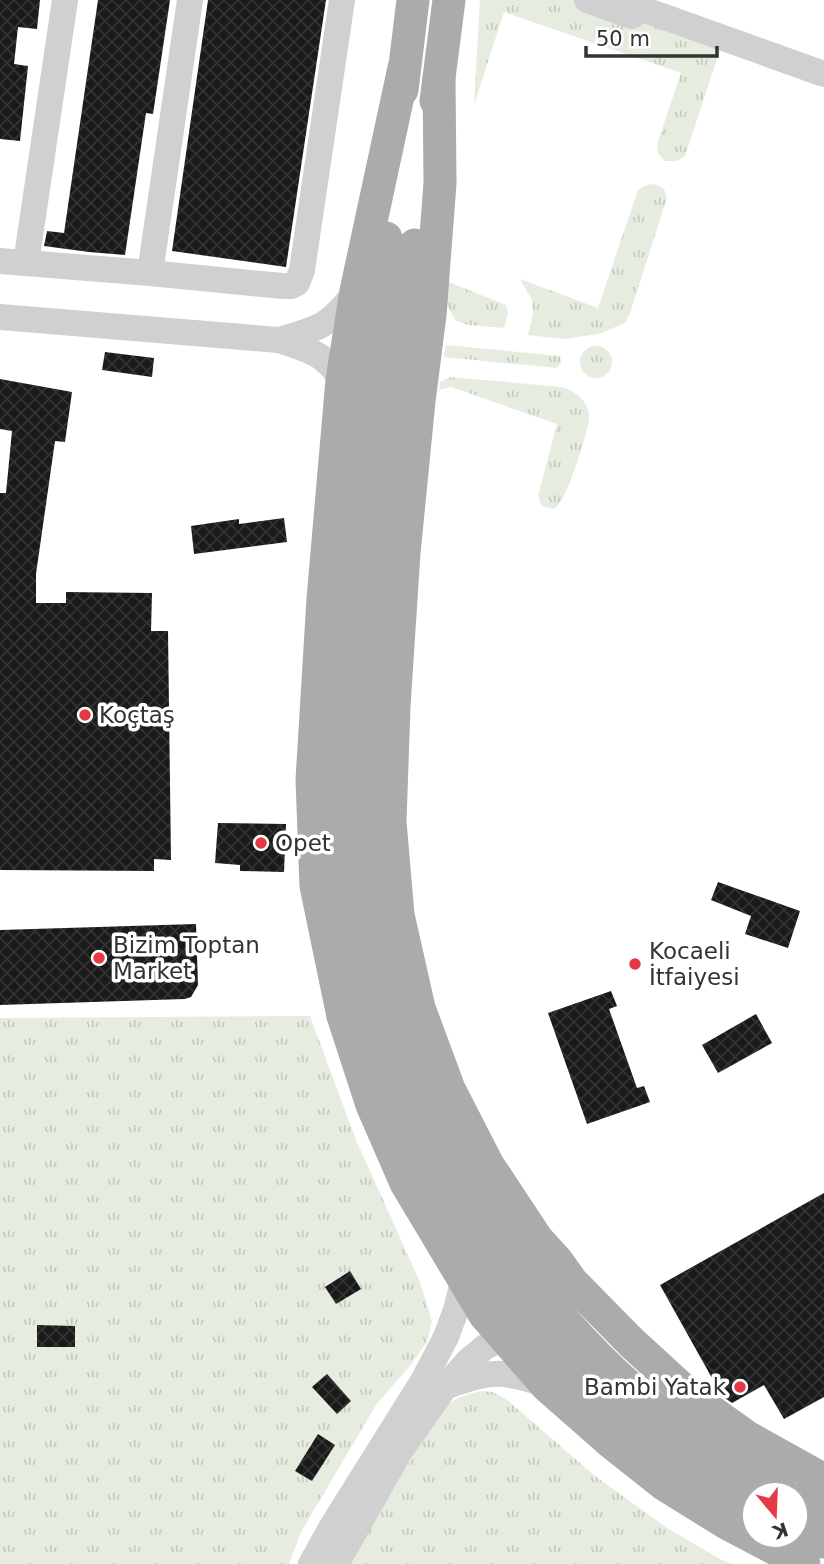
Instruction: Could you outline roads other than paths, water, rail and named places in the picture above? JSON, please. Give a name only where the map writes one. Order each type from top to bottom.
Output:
[{"type":"main road","points":[[413,0],[355,532],[357,690],[366,762],[367,855],[380,948],[403,1041],[436,1124],[484,1211],[524,1273],[565,1322],[622,1380],[672,1422],[760,1480]]},
{"type":"main road","points":[[449,0],[357,690],[339,752],[340,832],[346,900],[356,959],[372,1027],[398,1105],[424,1165],[459,1227],[503,1289],[556,1352],[595,1392],[644,1435],[710,1482],[740,1499]]},
{"type":"main road","points":[[404,68],[356,291],[342,380],[323,599],[313,766],[316,886],[343,1016],[372,1105],[406,1183],[485,1315],[546,1385],[665,1485],[728,1524],[804,1564]]},
{"type":"main road","points":[[439,78],[440,183],[430,315],[404,553],[390,822],[398,915],[419,1008],[449,1089],[488,1165],[537,1239],[572,1282],[631,1342],[691,1397],[747,1437],[824,1480]]},
{"type":"main road","points":[[406,1183],[432,1200],[459,1198],[481,1184],[488,1165]]},
{"type":"main road","points":[[464,1282],[471,1260],[490,1246],[519,1237],[537,1239]]},
{"type":"main road","points":[[505,1337],[526,1335],[547,1325],[565,1303],[572,1282]]},
{"type":"main road","points":[[572,1407],[570,1380],[581,1358],[590,1350],[604,1345],[631,1342]]},
{"type":"street","points":[[65,0],[13,262],[282,286],[297,283],[302,270],[342,0]]},
{"type":"street","points":[[150,273],[190,0]]},
{"type":"street","points":[[587,0],[824,74]]},
{"type":"street","points":[[617,0],[733,46]]},
{"type":"street","points":[[279,340],[312,331],[328,323],[341,312],[356,291]]},
{"type":"street","points":[[0,317],[279,340],[324,358],[342,380]]},
{"type":"street","points":[[312,1564],[331,1528],[423,1381],[446,1338],[464,1282]]},
{"type":"street","points":[[336,1564],[400,1451],[445,1387],[467,1362],[485,1347],[505,1337]]},
{"type":"street","points":[[445,1387],[477,1376],[498,1373],[517,1375],[546,1385]]},
{"type":"place","name":"Koçtaş","points":[[85,715]]},
{"type":"place","name":"Opet","points":[[261,843]]},
{"type":"place","name":"Bizim Toptan Market","points":[[99,958]]},
{"type":"place","name":"Kocaeli İtfaiyesi","points":[[635,964]]},
{"type":"place","name":"Bambi Yatak","points":[[740,1387]]}]
